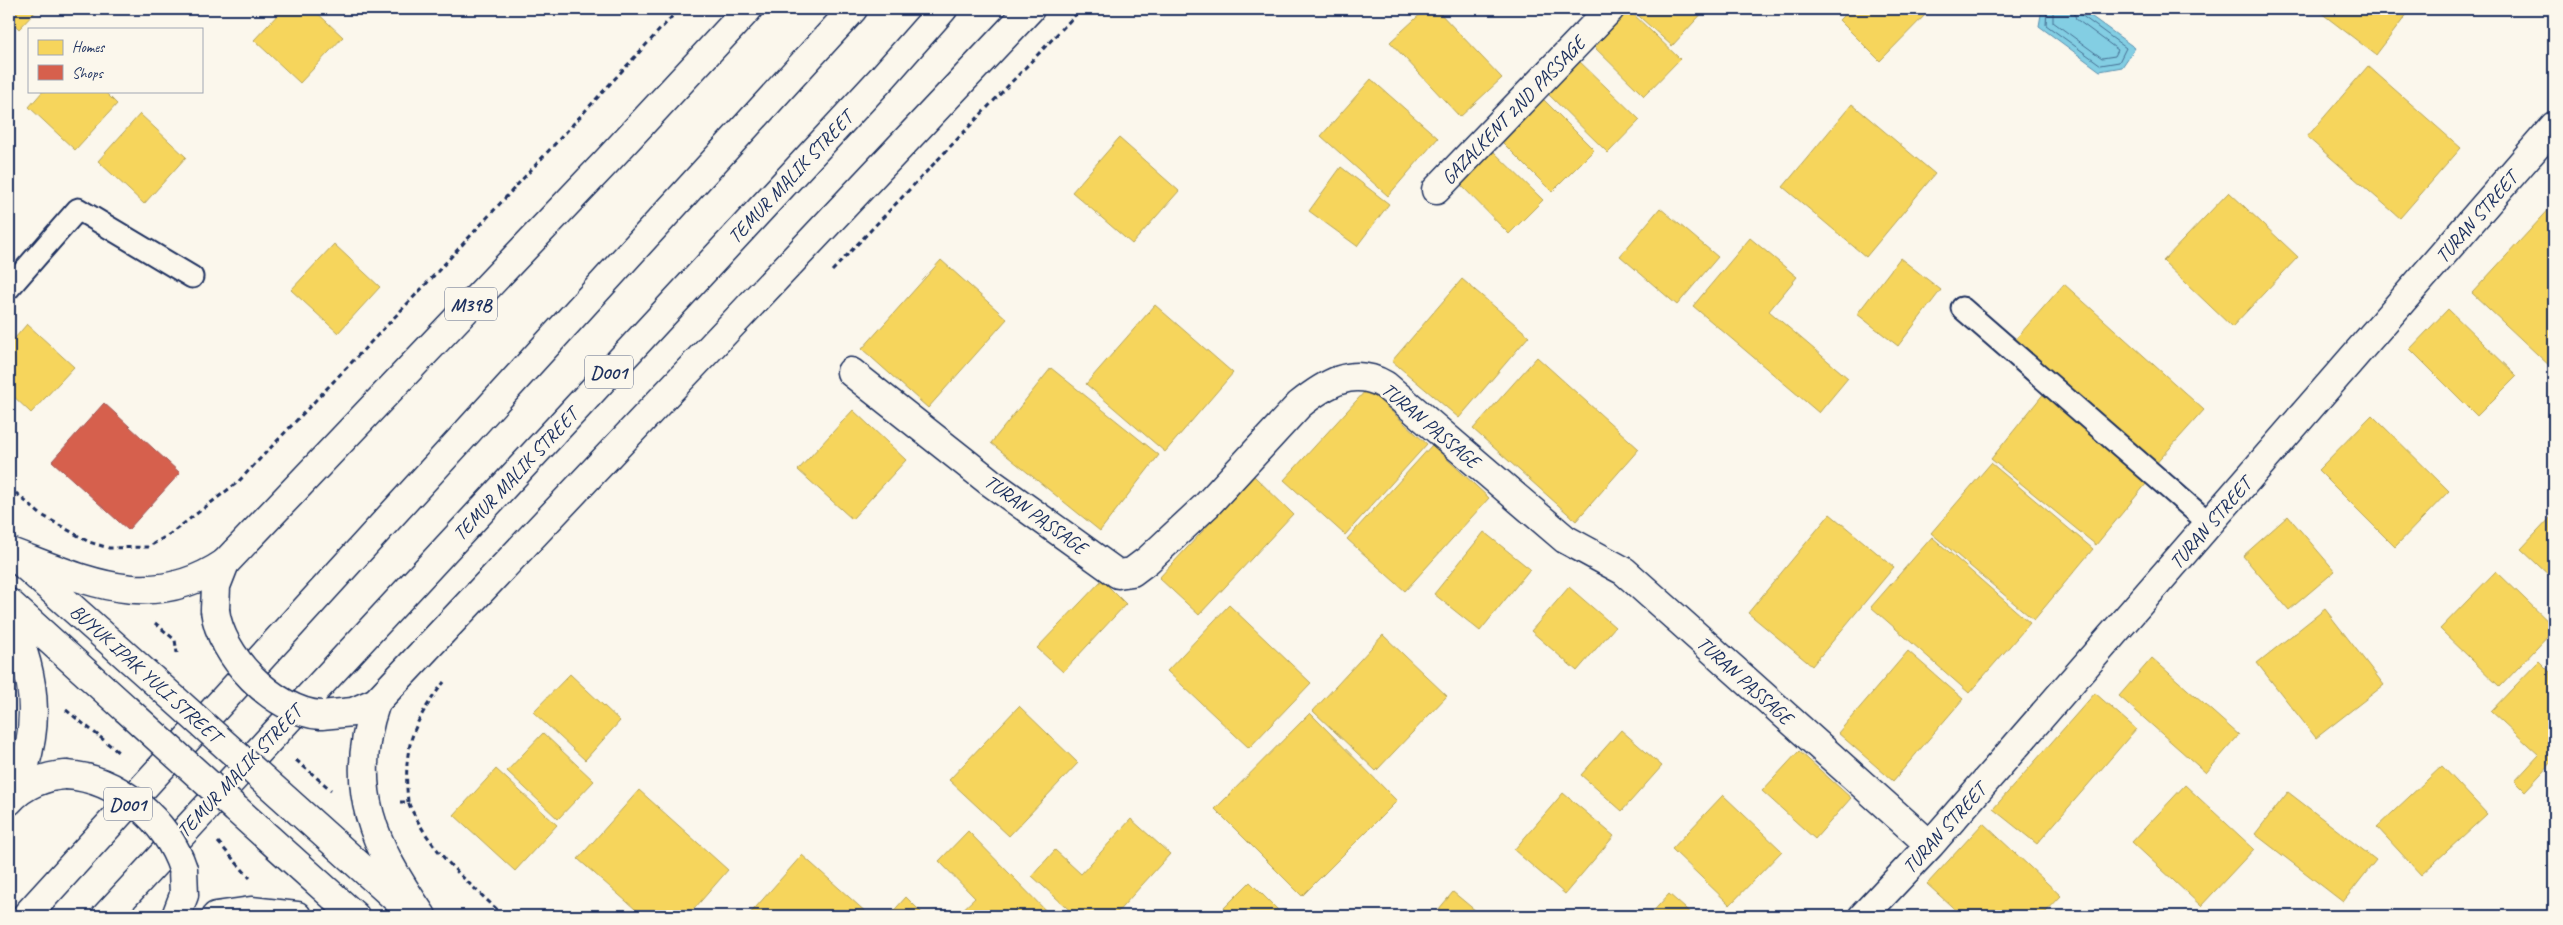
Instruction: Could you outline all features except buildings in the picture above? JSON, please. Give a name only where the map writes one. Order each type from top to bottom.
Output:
[{"type":"main road","name":"M39B","points":[[10,552],[98,584],[129,590],[159,590],[186,584],[224,563],[608,160],[748,9]]},
{"type":"main road","name":"D001","points":[[26,916],[853,9]]},
{"type":"main road","name":"TEMUR MALIK STREET","points":[[106,916],[883,77],[943,9]]},
{"type":"main road","points":[[422,916],[386,860],[374,832],[367,803],[364,755],[370,718],[376,702],[1030,9]]},
{"type":"main road","name":"GAZALKENT 2ND PASSAGE","points":[[1436,190],[1610,9]]},
{"type":"main road","name":"TURAN STREET","points":[[1863,916],[1930,845],[2554,126]]},
{"type":"main road","name":"TURAN PASSAGE","points":[[851,372],[990,482],[1118,574],[1132,572],[1148,560],[1207,504],[1299,405],[1314,393],[1328,384],[1344,378],[1361,376],[1376,379],[1565,539],[1624,571],[1930,845]]},
{"type":"main road","name":"BUYUK IPAK YULI STREET","points":[[10,552],[416,916]]},
{"type":"main road","name":"M39B","points":[[224,563],[216,586],[215,610],[218,627],[240,665],[258,684],[291,706],[320,714],[353,712],[376,702]]},
{"type":"main road","name":"BUYUK IPAK YULI STREET","points":[[9,603],[355,916]]},
{"type":"main road","points":[[9,618],[28,663],[33,691],[34,722],[27,760],[10,800]]},
{"type":"main road","points":[[10,800],[36,782],[66,775],[96,780],[122,794],[144,811],[171,841],[182,869],[184,895],[176,916]]},
{"type":"main road","points":[[216,916],[251,911],[297,916]]},
{"type":"lane","points":[[9,288],[78,210],[192,277]]},
{"type":"lane","points":[[1962,308],[2210,524]]},
{"type":"path","points":[[9,487],[40,514],[89,542],[109,548],[148,547],[170,534],[238,482],[427,283],[679,9]]},
{"type":"path","points":[[827,276],[1081,9]]},
{"type":"path","points":[[408,802],[405,773],[410,742],[422,711],[445,680]]},
{"type":"path","points":[[213,835],[251,879],[251,911]]},
{"type":"water","points":[[2042,9],[2081,9],[2135,48],[2122,67],[2100,71],[2039,26]]}]
